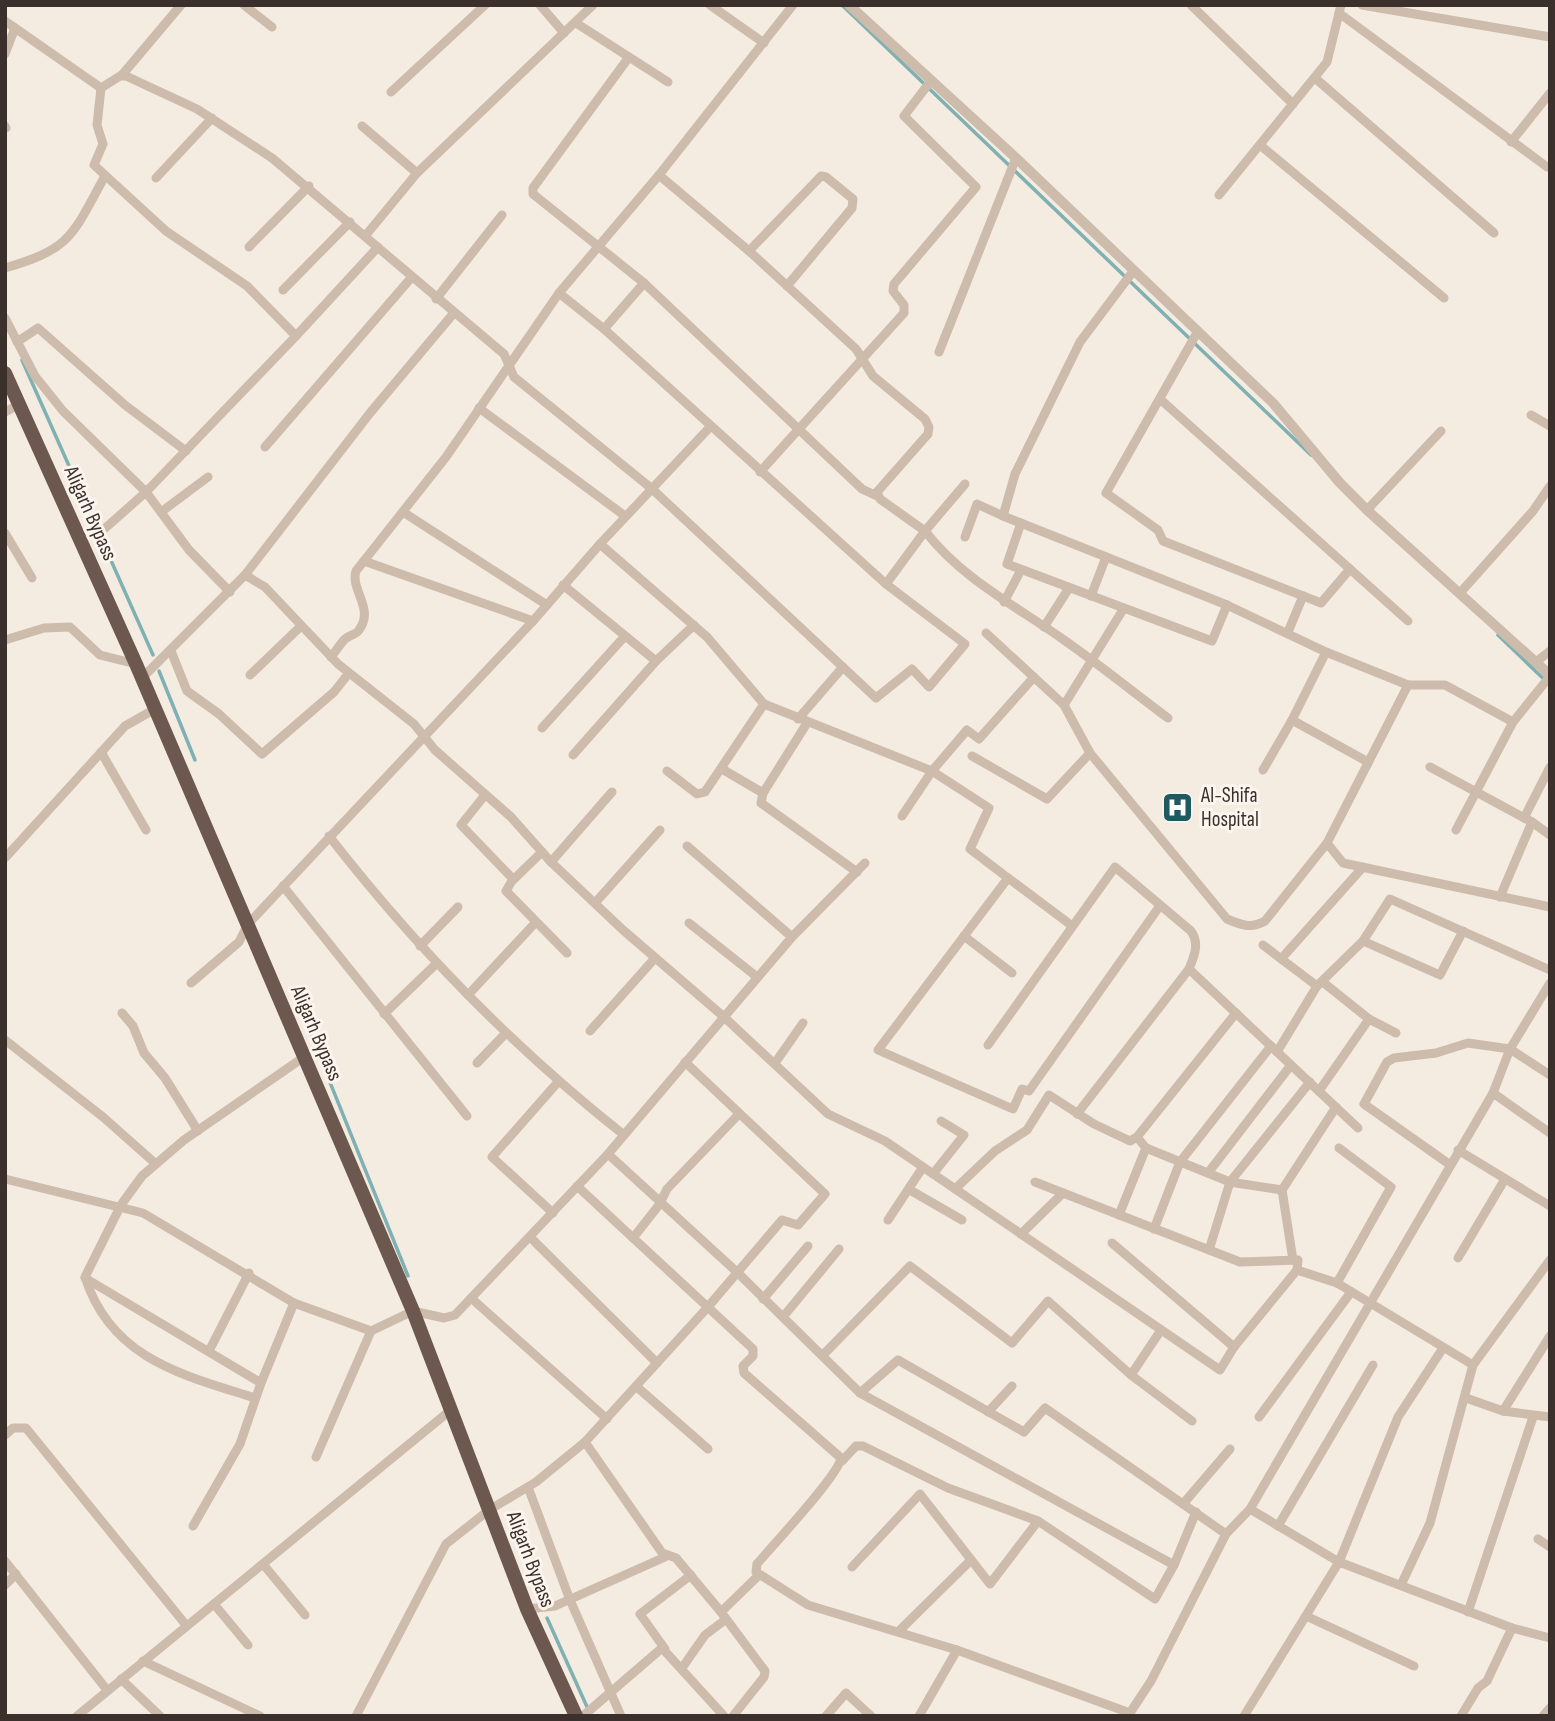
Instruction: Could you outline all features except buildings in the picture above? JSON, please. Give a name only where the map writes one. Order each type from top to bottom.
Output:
[{"type":"highway","name":"Aligarh Bypass","points":[[5,373],[136,664],[413,1311],[527,1609],[576,1716]]},
{"type":"street","points":[[101,88],[122,75],[181,5]]},
{"type":"street","points":[[244,5],[272,27]]},
{"type":"street","points":[[391,92],[485,5]]},
{"type":"street","points":[[540,5],[564,33]]},
{"type":"street","points":[[366,235],[418,173],[593,5]]},
{"type":"street","points":[[710,5],[764,43]]},
{"type":"street","points":[[331,657],[345,639],[360,629],[365,618],[365,608],[355,576],[364,561],[479,408],[559,293],[659,175],[793,5]]},
{"type":"street","points":[[849,5],[1016,158],[1273,403],[1340,483],[1367,510],[1550,676],[1513,722],[1456,830]]},
{"type":"street","points":[[1191,5],[1293,104]]},
{"type":"street","points":[[1363,5],[1550,37]]},
{"type":"street","points":[[1219,195],[1327,62],[1340,9],[1547,167]]},
{"type":"street","points":[[5,22],[101,88]]},
{"type":"street","points":[[576,23],[668,82]]},
{"type":"street","points":[[5,54],[15,29]]},
{"type":"street","points":[[629,57],[532,191],[595,248],[644,284],[862,489],[877,496],[925,531],[936,545],[1004,602],[1091,660],[1168,718]]},
{"type":"street","points":[[122,75],[212,118],[309,186],[411,278],[504,354],[514,377],[651,488],[876,698],[912,669],[929,687],[965,644],[886,584],[604,330],[559,293]]},
{"type":"street","points":[[1315,78],[1494,233]]},
{"type":"street","points":[[760,472],[904,313],[904,305],[893,290],[894,284],[976,187],[904,116],[930,82]]},
{"type":"street","points":[[101,88],[97,125],[103,144],[93,163],[166,231],[247,286],[296,336]]},
{"type":"street","points":[[1511,142],[1550,93]]},
{"type":"street","points":[[156,178],[212,118]]},
{"type":"street","points":[[362,126],[418,173]]},
{"type":"street","points":[[1260,145],[1444,298]]},
{"type":"street","points":[[939,352],[1016,158]]},
{"type":"street","points":[[659,175],[749,251],[856,349],[873,376],[925,419],[929,427],[922,441],[879,488],[877,496]]},
{"type":"street","points":[[5,268],[42,257],[65,241],[105,176]]},
{"type":"street","points":[[749,251],[821,176],[826,177],[853,199],[852,208],[787,286]]},
{"type":"street","points":[[248,247],[309,186]]},
{"type":"street","points":[[436,299],[502,215]]},
{"type":"street","points":[[282,290],[350,222]]},
{"type":"street","points":[[102,531],[146,492],[186,451],[377,247]]},
{"type":"street","points":[[1003,516],[1015,474],[1080,342],[1134,270]]},
{"type":"street","points":[[265,447],[411,278]]},
{"type":"street","points":[[604,330],[644,284]]},
{"type":"street","points":[[142,678],[245,575],[370,413],[453,314]]},
{"type":"street","points":[[5,318],[35,376],[63,411],[146,492],[190,550],[230,592]]},
{"type":"street","points":[[17,342],[38,328],[125,405],[186,451]]},
{"type":"street","points":[[1198,331],[1106,493],[1158,530],[1163,541],[1321,603],[1350,569]]},
{"type":"street","points":[[1160,399],[1408,621]]},
{"type":"street","points":[[5,412],[20,404]]},
{"type":"street","points":[[479,408],[625,516]]},
{"type":"street","points":[[1531,415],[1550,426]]},
{"type":"street","points":[[191,983],[239,942],[248,924],[533,621],[563,584],[710,426]]},
{"type":"street","points":[[1367,510],[1441,431]]},
{"type":"street","points":[[161,512],[208,477]]},
{"type":"street","points":[[886,584],[925,531],[965,484]]},
{"type":"street","points":[[1460,593],[1533,511],[1550,485]]},
{"type":"street","points":[[965,537],[977,504],[1227,605],[1326,652],[1408,685],[1445,685],[1513,722]]},
{"type":"street","points":[[403,512],[547,604]]},
{"type":"street","points":[[1021,523],[1006,559],[1007,564],[1021,570],[1212,641],[1227,605]]},
{"type":"street","points":[[5,533],[32,578]]},
{"type":"street","points":[[600,544],[694,625],[764,704],[932,771],[989,808],[970,849],[1071,925]]},
{"type":"street","points":[[1091,596],[1106,557]]},
{"type":"street","points":[[364,561],[533,621]]},
{"type":"street","points":[[1004,602],[1021,570]]},
{"type":"street","points":[[245,575],[265,587],[331,657],[425,736],[551,862],[775,1063],[832,1118],[885,1141],[1220,1370],[1295,1265],[1282,1190],[1336,1107]]},
{"type":"street","points":[[563,584],[656,661]]},
{"type":"street","points":[[1044,627],[1069,588]]},
{"type":"street","points":[[1288,632],[1303,596]]},
{"type":"street","points":[[1064,705],[1124,608]]},
{"type":"street","points":[[573,755],[656,661],[694,625]]},
{"type":"street","points":[[250,675],[301,626]]},
{"type":"street","points":[[5,640],[44,628],[70,627],[94,652],[136,664]]},
{"type":"street","points":[[986,633],[1064,705],[1090,753],[1209,901],[1227,919],[1242,925],[1256,926],[1265,920],[1327,843],[1408,685]]},
{"type":"street","points":[[541,728],[625,636]]},
{"type":"street","points":[[171,651],[187,691],[219,714],[261,754],[334,692],[349,673]]},
{"type":"street","points":[[1536,662],[1550,651]]},
{"type":"street","points":[[1263,770],[1326,652]]},
{"type":"street","points":[[842,667],[802,721],[761,797],[764,806],[857,872]]},
{"type":"street","points":[[902,816],[932,771],[967,730],[979,739],[1034,677]]},
{"type":"street","points":[[667,771],[700,795],[722,769],[764,704]]},
{"type":"street","points":[[5,858],[125,726],[155,709]]},
{"type":"street","points":[[1292,720],[1368,762]]},
{"type":"street","points":[[101,752],[146,830]]},
{"type":"street","points":[[972,756],[1047,799],[1090,753]]},
{"type":"street","points":[[1430,767],[1528,820],[1550,835]]},
{"type":"street","points":[[1500,897],[1550,767]]},
{"type":"street","points":[[722,769],[763,793]]},
{"type":"street","points":[[551,862],[612,792]]},
{"type":"street","points":[[485,795],[461,825],[513,880]]},
{"type":"street","points":[[595,903],[660,830]]},
{"type":"street","points":[[329,836],[380,902],[436,964],[558,1082],[624,1135]]},
{"type":"street","points":[[1327,843],[1343,863],[1550,907]]},
{"type":"street","points":[[687,846],[792,937]]},
{"type":"street","points":[[542,852],[505,890],[567,953]]},
{"type":"street","points":[[316,1457],[371,1331],[413,1311],[452,1317],[531,1238],[608,1154],[792,937],[865,863]]},
{"type":"street","points":[[988,1045],[1071,925],[1115,867],[1159,907],[1191,931],[1196,939],[1196,951],[1189,969],[1077,1114]]},
{"type":"street","points":[[1281,959],[1363,867]]},
{"type":"street","points":[[1009,878],[878,1050],[1013,1109],[1022,1089],[1029,1091],[1159,907]]},
{"type":"street","points":[[283,886],[467,1116]]},
{"type":"street","points":[[1154,1228],[1181,1162],[1274,1049],[1320,985],[1363,941],[1390,899],[1550,970]]},
{"type":"street","points":[[420,946],[458,907]]},
{"type":"street","points":[[468,995],[536,922]]},
{"type":"street","points":[[689,923],[757,977]]},
{"type":"street","points":[[1363,941],[1440,975],[1463,931]]},
{"type":"street","points":[[964,936],[1012,972]]},
{"type":"street","points":[[1263,945],[1369,1019],[1396,1033]]},
{"type":"street","points":[[590,1031],[655,958]]},
{"type":"street","points":[[384,1014],[436,964]]},
{"type":"street","points":[[1189,969],[1358,1128]]},
{"type":"street","points":[[1196,1513],[1174,1565],[1155,1599],[1038,1521],[948,1488],[863,1446],[856,1446],[757,1564],[756,1572],[807,1605],[957,1650],[1129,1714],[1151,1681],[1226,1534],[1250,1510],[1493,1093],[1510,1049],[1550,983]]},
{"type":"street","points":[[122,1013],[133,1026],[144,1053],[165,1078],[198,1131]]},
{"type":"street","points":[[955,1189],[995,1151],[1027,1130],[1049,1095],[1077,1114],[1130,1141],[1137,1137],[1236,1013]]},
{"type":"street","points":[[1319,1091],[1369,1019]]},
{"type":"street","points":[[775,1063],[803,1023]]},
{"type":"street","points":[[477,1063],[506,1033]]},
{"type":"street","points":[[5,1040],[103,1116],[156,1164]]},
{"type":"street","points":[[1450,1164],[1364,1104],[1387,1062],[1394,1058],[1436,1053],[1468,1043],[1510,1049],[1550,1075]]},
{"type":"street","points":[[85,1278],[121,1205],[142,1176],[198,1131],[304,1057]]},
{"type":"street","points":[[356,1716],[417,1605],[443,1549],[489,1510],[528,1486],[585,1442],[637,1387],[782,1220],[798,1225],[826,1193],[685,1062]]},
{"type":"street","points":[[1208,1173],[1291,1065]]},
{"type":"street","points":[[553,1213],[492,1157],[558,1082]]},
{"type":"street","points":[[1209,1250],[1230,1182],[1310,1082]]},
{"type":"street","points":[[1493,1093],[1550,1133]]},
{"type":"street","points":[[633,1238],[661,1202],[667,1189],[739,1114]]},
{"type":"street","points":[[933,1174],[964,1135],[941,1121]]},
{"type":"street","points":[[1137,1137],[1146,1147],[1230,1182],[1282,1190]]},
{"type":"street","points":[[1119,1215],[1146,1147]]},
{"type":"street","points":[[1337,1283],[1391,1187],[1339,1148]]},
{"type":"street","points":[[1458,1150],[1550,1206]]},
{"type":"street","points":[[608,1154],[738,1273],[860,1393],[1174,1565]]},
{"type":"street","points":[[888,1220],[923,1167]]},
{"type":"street","points":[[5,1179],[121,1205],[143,1213],[249,1273],[294,1303],[371,1331]]},
{"type":"street","points":[[1458,1258],[1505,1179]]},
{"type":"street","points":[[1035,1182],[1240,1262],[1295,1265],[1337,1283],[1473,1365]]},
{"type":"street","points":[[576,1186],[753,1349],[753,1356],[743,1366],[744,1373],[842,1461]]},
{"type":"street","points":[[910,1190],[962,1220]]},
{"type":"street","points":[[1021,1234],[1063,1193]]},
{"type":"street","points":[[531,1238],[657,1363]]},
{"type":"street","points":[[1112,1243],[1234,1347]]},
{"type":"street","points":[[764,1299],[808,1246]]},
{"type":"street","points":[[783,1317],[839,1249]]},
{"type":"street","points":[[1401,1585],[1430,1523],[1473,1365],[1550,1260]]},
{"type":"street","points":[[823,1355],[911,1266],[1012,1343],[1048,1301],[1131,1375],[1192,1421]]},
{"type":"street","points":[[209,1351],[249,1273]]},
{"type":"street","points":[[85,1278],[261,1383]]},
{"type":"street","points":[[85,1278],[117,1332],[147,1359],[255,1398]]},
{"type":"street","points":[[1259,1417],[1350,1292]]},
{"type":"street","points":[[471,1298],[607,1419]]},
{"type":"street","points":[[193,1526],[240,1444],[255,1398],[294,1303]]},
{"type":"street","points":[[1131,1375],[1161,1330]]},
{"type":"street","points":[[1503,1411],[1550,1336]]},
{"type":"street","points":[[1244,1716],[1339,1562],[1398,1417],[1443,1348]]},
{"type":"street","points":[[860,1393],[898,1360],[1024,1432],[1045,1408],[1226,1534]]},
{"type":"street","points":[[1278,1526],[1373,1365]]},
{"type":"street","points":[[988,1412],[1012,1385]]},
{"type":"street","points":[[637,1387],[708,1449]]},
{"type":"street","points":[[1466,1398],[1503,1411],[1533,1417],[1550,1417]]},
{"type":"street","points":[[77,1716],[452,1409]]},
{"type":"street","points":[[1468,1612],[1533,1417]]},
{"type":"street","points":[[5,1435],[13,1427],[26,1428],[186,1625]]},
{"type":"street","points":[[585,1442],[665,1554],[676,1558],[691,1575],[765,1671],[733,1716]]},
{"type":"street","points":[[1183,1504],[1230,1449]]},
{"type":"street","points":[[528,1486],[570,1600],[621,1716]]},
{"type":"street","points":[[852,1567],[920,1494],[990,1584],[1038,1521]]},
{"type":"street","points":[[1250,1510],[1339,1562],[1512,1629],[1550,1638]]},
{"type":"street","points":[[1538,1539],[1550,1547]]},
{"type":"street","points":[[527,1609],[547,1608],[570,1600],[663,1559],[665,1554]]},
{"type":"street","points":[[899,1631],[971,1559]]},
{"type":"street","points":[[5,1561],[107,1690]]},
{"type":"street","points":[[262,1564],[305,1615]]},
{"type":"street","points":[[5,1585],[16,1574]]},
{"type":"street","points":[[691,1575],[640,1614],[665,1649],[724,1716]]},
{"type":"street","points":[[682,1668],[705,1635],[759,1575]]},
{"type":"street","points":[[214,1604],[248,1646]]},
{"type":"street","points":[[1306,1616],[1414,1666]]},
{"type":"street","points":[[1461,1716],[1478,1688],[1487,1681],[1512,1629]]},
{"type":"street","points":[[583,1716],[659,1648],[665,1649]]},
{"type":"street","points":[[919,1716],[957,1650]]},
{"type":"street","points":[[143,1661],[260,1716]]},
{"type":"street","points":[[121,1679],[159,1715]]},
{"type":"street","points":[[825,1716],[846,1693],[871,1716]]},
{"type":"street","points":[[1543,1716],[1550,1708]]},
{"type":"waterway","points":[[842,5],[1311,455]]},
{"type":"waterway","points":[[22,360],[153,655]]},
{"type":"waterway","points":[[1498,635],[1550,685]]},
{"type":"waterway","points":[[159,671],[195,760]]},
{"type":"waterway","points":[[292,988],[408,1276]]},
{"type":"waterway","points":[[547,1618],[588,1709]]},
{"type":"place","name":"Al-Shifa Hospital","points":[[1178,807]]}]
